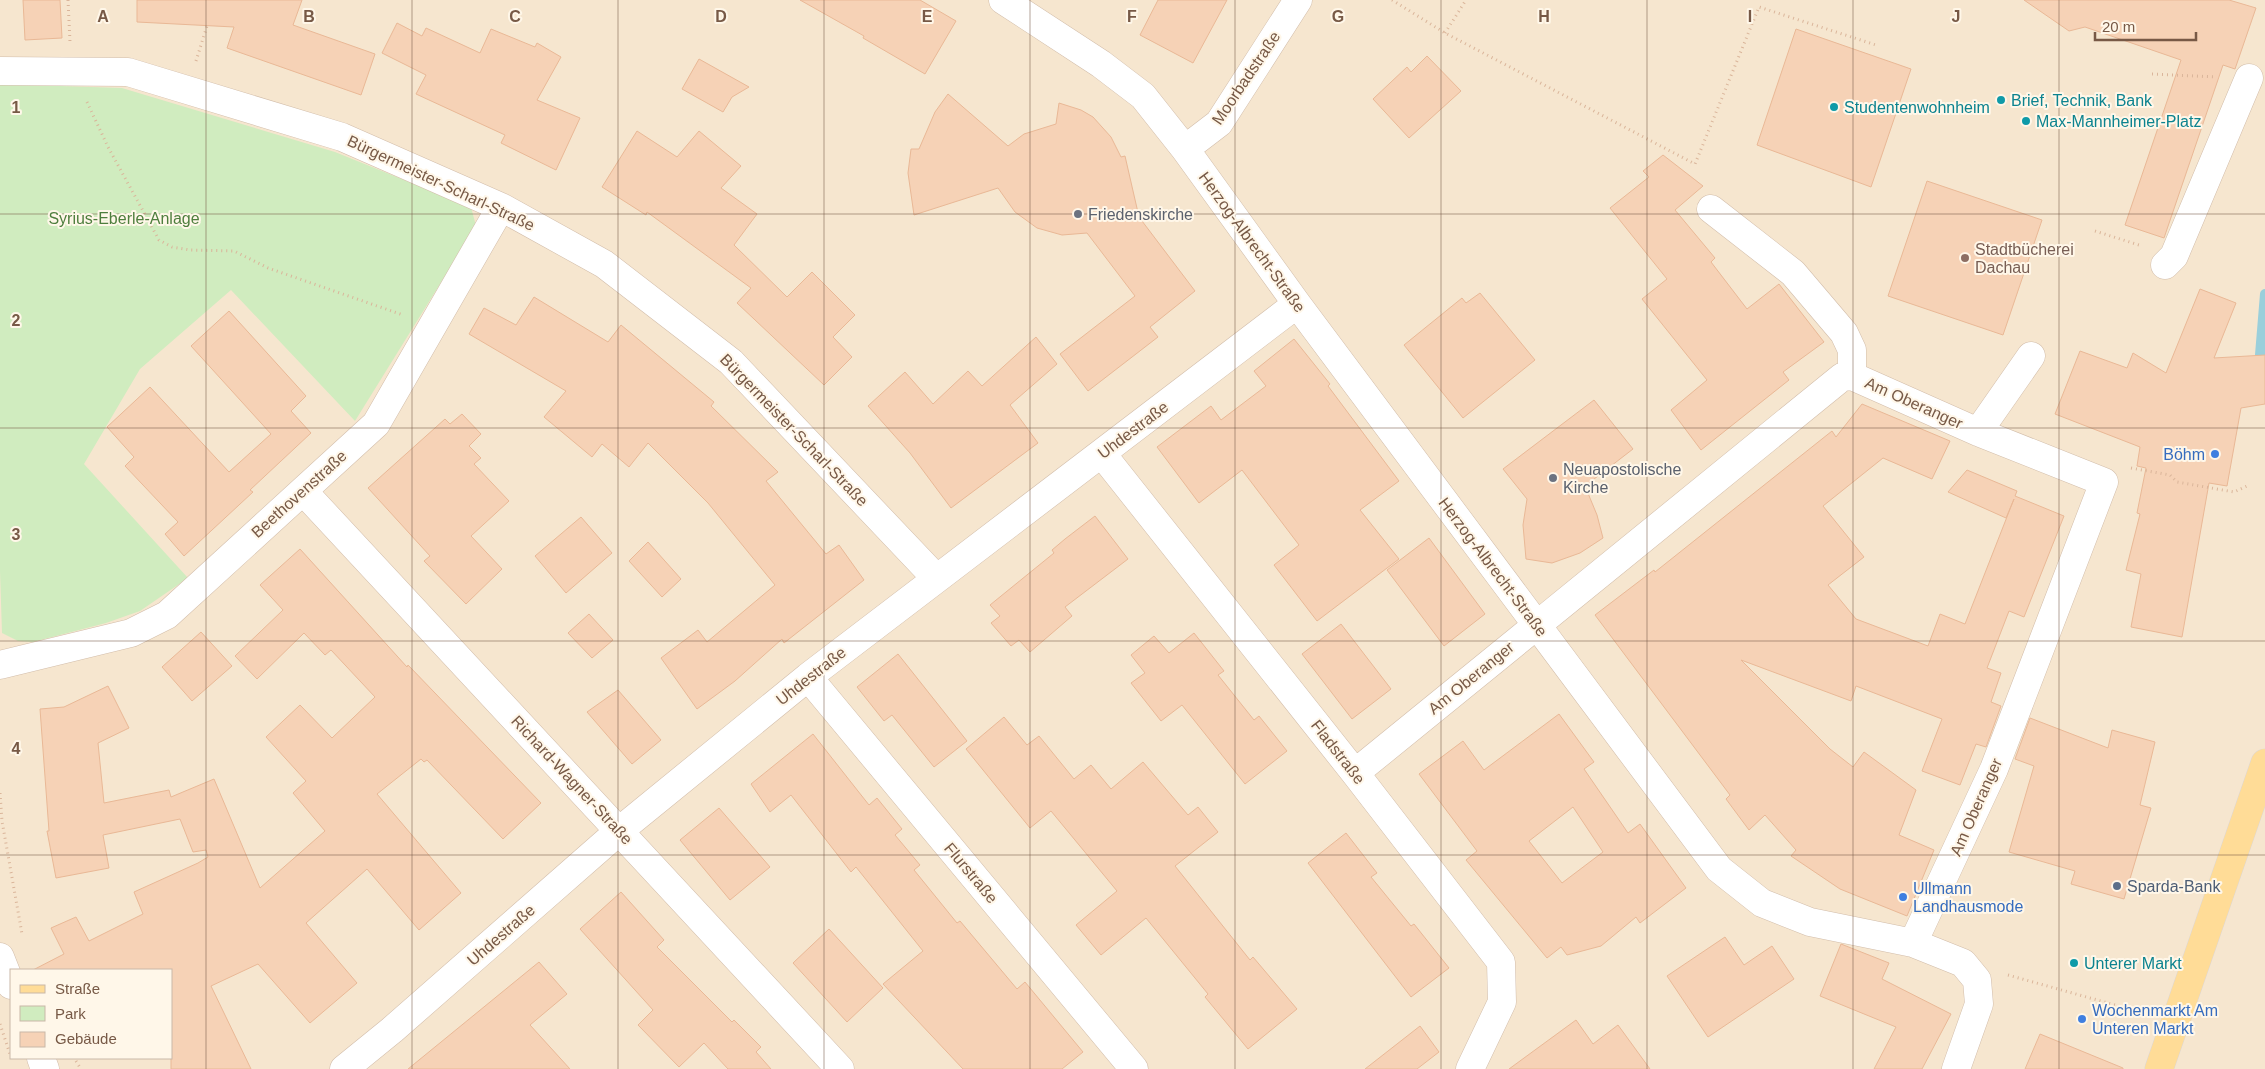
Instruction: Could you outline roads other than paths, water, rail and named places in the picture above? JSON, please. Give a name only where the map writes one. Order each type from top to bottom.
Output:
[{"type":"main road","points":[[2159,1069],[2265,764]]},
{"type":"street","name":"Herzog-Albrecht-Straße","points":[[1002,0],[1101,64],[1143,96],[1185,149],[1297,304],[1719,869],[1762,903],[1810,922],[1913,943],[1963,963],[1977,980],[1979,1004],[1956,1069]]},
{"type":"street","name":"Moorbadstraße","points":[[1185,149],[1219,123],[1298,0]]},
{"type":"street","name":"Bürgermeister-Scharl-Straße","points":[[0,71],[128,72],[342,137],[501,208],[604,264],[731,362],[936,578]]},
{"type":"street","points":[[2169,260],[2249,78]]},
{"type":"street","name":"Beethovenstraße","points":[[0,665],[131,633],[167,615],[376,424],[501,208]]},
{"type":"street","points":[[1711,209],[1793,273],[1844,333],[1852,350],[1852,376]]},
{"type":"street","name":"Uhdestraße","points":[[344,1069],[392,1030],[620,831],[808,677],[1297,304]]},
{"type":"street","points":[[1978,432],[2031,356]]},
{"type":"street","name":"Am Oberanger","points":[[1355,773],[1842,377],[1852,376],[1978,432],[2104,482],[1994,769],[1913,943]]},
{"type":"street","name":"Fladstraße","points":[[1102,454],[1355,773],[1501,962],[1502,1002],[1470,1069]]},
{"type":"street","name":"Richard-Wagner-Straße","points":[[303,490],[840,1069]]},
{"type":"street","name":"Flurstraße","points":[[808,677],[1134,1069]]},
{"type":"street","points":[[0,957],[10,982]]},
{"type":"waterway","points":[[2260,355],[2265,294]]},
{"type":"place","name":"Brief, Technik, Bank","points":[[2001,100]]},
{"type":"place","name":"Studentenwohnheim","points":[[1834,107]]},
{"type":"place","name":"Max-Mannheimer-Platz","points":[[2026,121]]},
{"type":"place","name":"Friedenskirche","points":[[1078,214]]},
{"type":"place","name":"Stadtbücherei Dachau","points":[[1965,258]]},
{"type":"place","name":"Böhm","points":[[2215,454]]},
{"type":"place","name":"Neuapostolische Kirche","points":[[1553,478]]},
{"type":"place","name":"Sparda-Bank","points":[[2117,886]]},
{"type":"place","name":"Ullmann Landhausmode","points":[[1903,897]]},
{"type":"place","name":"Unterer Markt","points":[[2074,963]]},
{"type":"place","name":"Wochenmarkt Am Unteren Markt","points":[[2082,1019]]},
{"type":"park label","name":"Syrius-Eberle-Anlage","points":[[124,218]]}]
